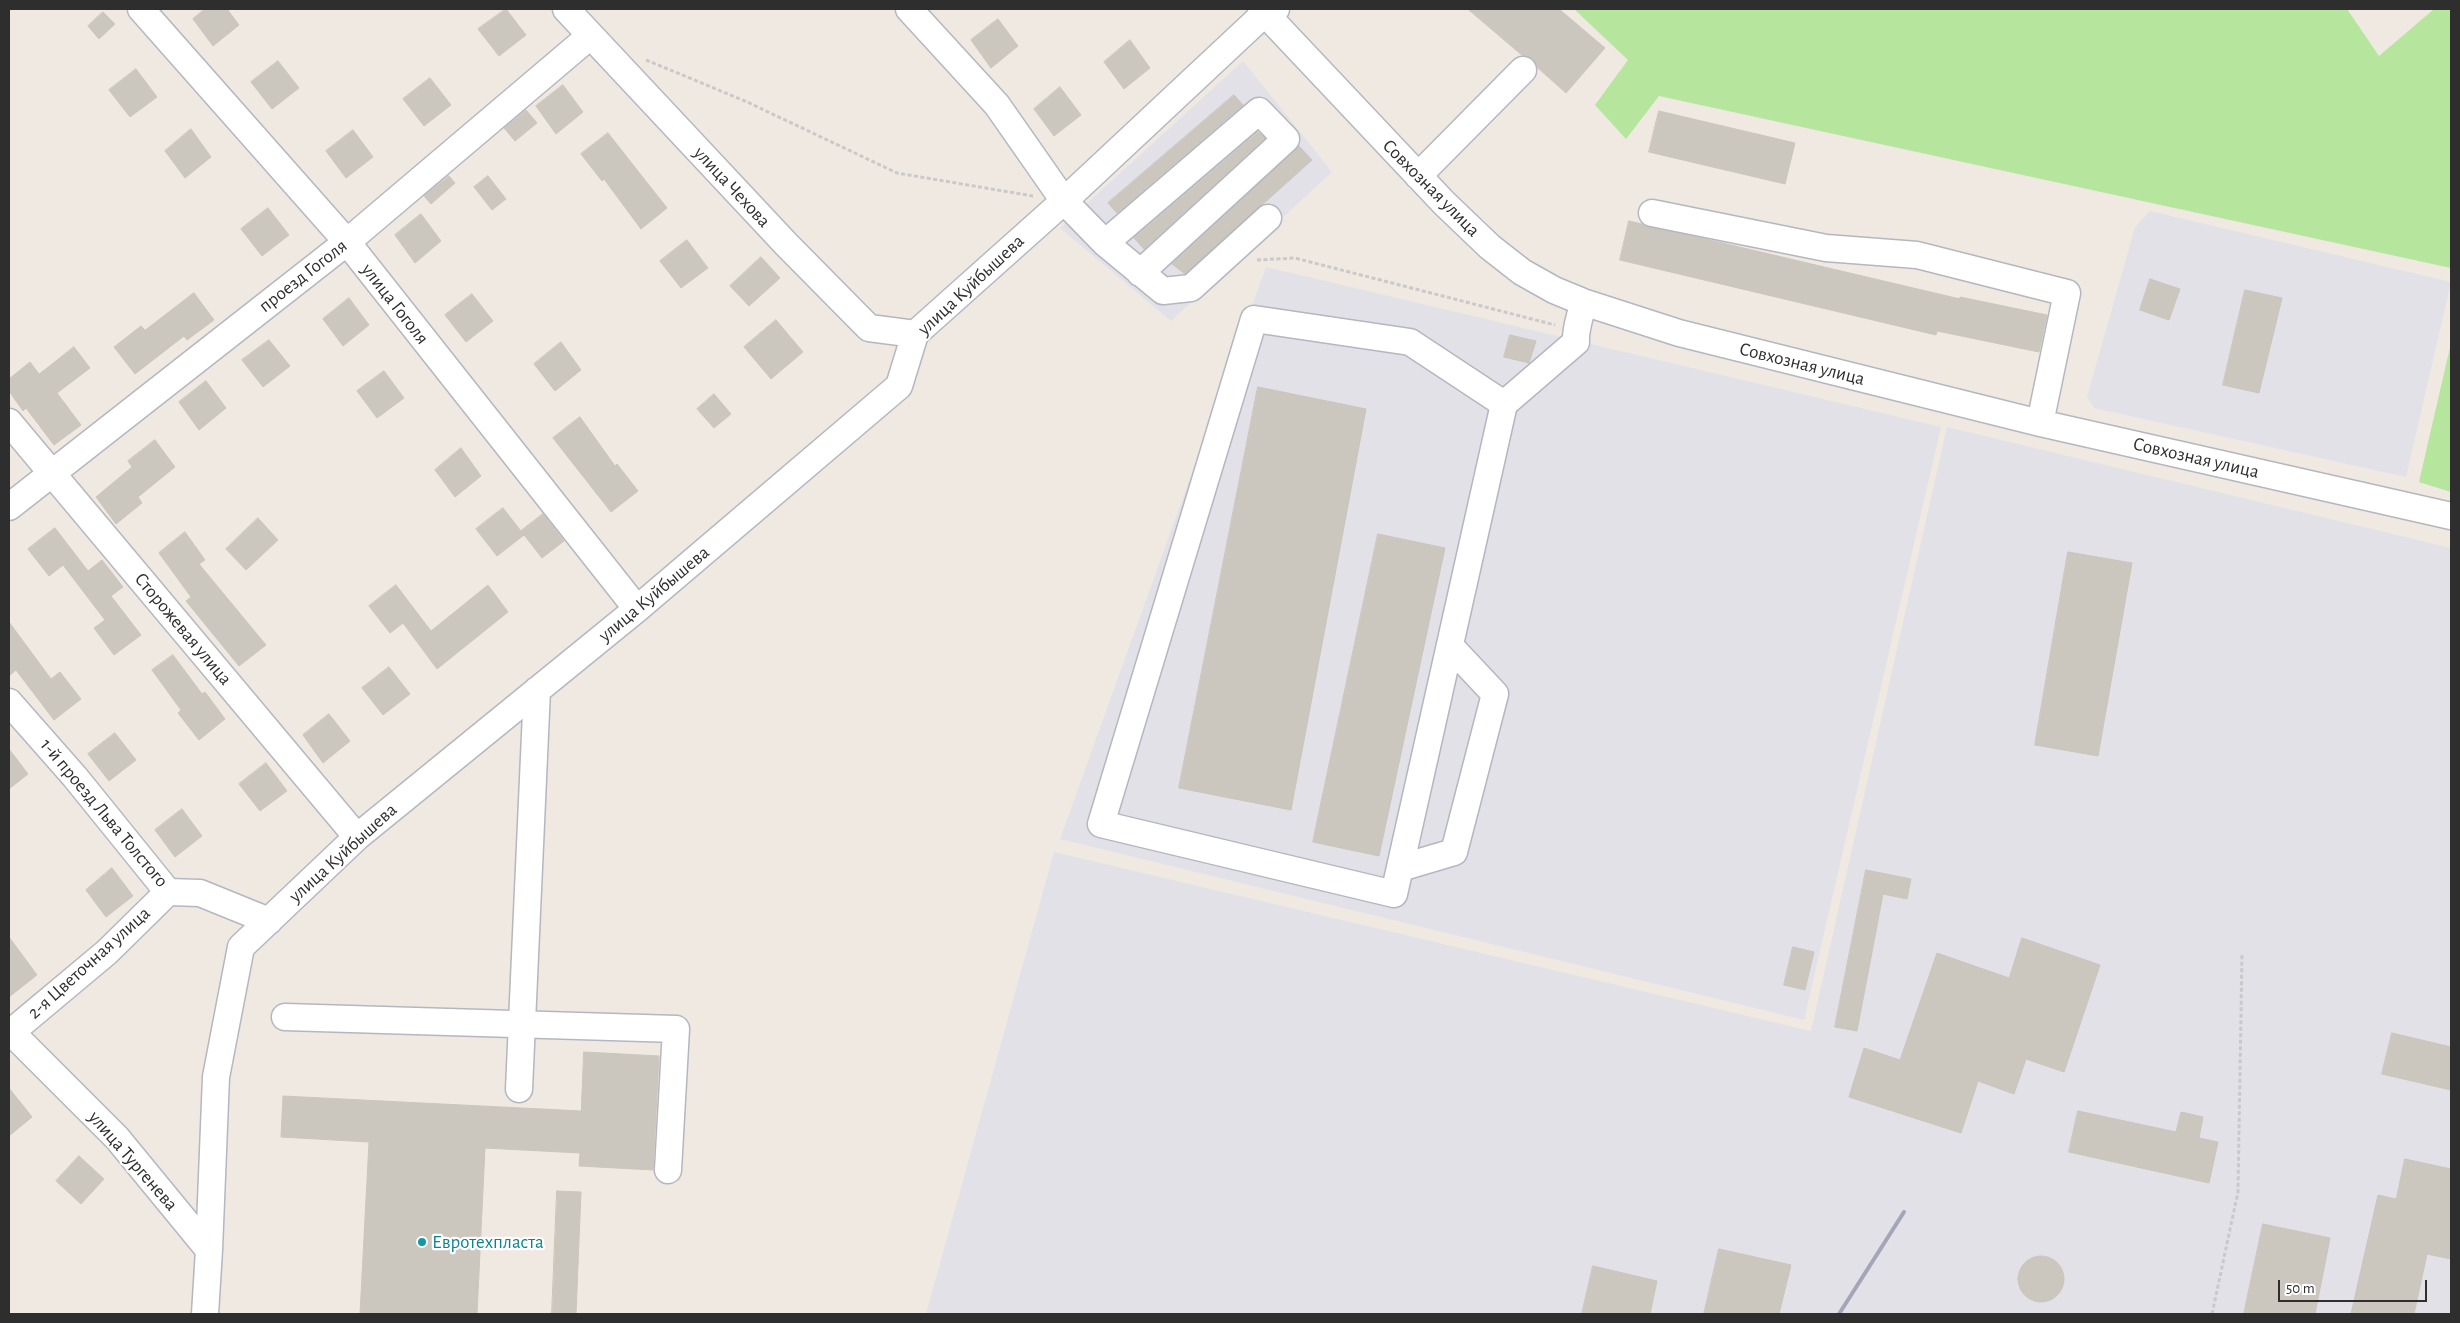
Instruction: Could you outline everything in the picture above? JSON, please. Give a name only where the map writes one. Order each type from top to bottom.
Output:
[{"type":"street","name":"улица Гоголя","points":[[141,9],[347,242],[637,609]]},
{"type":"street","name":"улица Чехова","points":[[566,9],[786,244],[869,328],[915,334]]},
{"type":"street","points":[[909,9],[997,106],[1064,200],[1105,243],[1163,292],[1191,288],[1268,218]]},
{"type":"street","name":"улица Куйбышева","points":[[208,1250],[216,1077],[241,947],[357,837],[637,609],[899,386],[915,334],[1064,200],[1267,10]]},
{"type":"street","name":"Совхозная улица","points":[[1267,10],[1418,176],[1490,247],[1522,272],[1554,290],[1583,302],[1679,333],[2040,423],[2451,516]]},
{"type":"street","name":"проезд Гоголя","points":[[9,507],[347,242],[590,36]]},
{"type":"street","points":[[1418,176],[1523,70]]},
{"type":"street","points":[[1105,243],[1259,111],[1286,139],[1140,272]]},
{"type":"street","points":[[1652,213],[1826,248],[1917,255],[2067,293],[2040,423]]},
{"type":"street","points":[[1504,404],[1410,342],[1254,319],[1101,824],[1394,894],[1504,404],[1576,342],[1575,330],[1581,316],[1583,302]]},
{"type":"street","name":"Сторожевая улица","points":[[9,422],[357,837]]},
{"type":"street","points":[[1400,868],[1454,852],[1496,694],[1450,646]]},
{"type":"street","points":[[519,1089],[537,690]]},
{"type":"street","name":"1-й проезд Льва Толстого","points":[[9,702],[75,777],[168,892],[200,893],[269,921]]},
{"type":"street","name":"2-я Цветочная улица","points":[[9,1032],[107,952],[168,892]]},
{"type":"street","points":[[285,1017],[676,1029],[668,1170]]},
{"type":"street","name":"улица Тургенева","points":[[9,1032],[117,1138],[208,1250]]},
{"type":"street","points":[[205,1314],[208,1250]]},
{"type":"path","points":[[644,59],[745,101],[897,173],[1064,200]]},
{"type":"path","points":[[1219,261],[1294,258],[1575,330]]},
{"type":"path","points":[[2212,1314],[2238,1192],[2242,954]]},
{"type":"shaded area","points":[[1243,61],[1332,172],[1171,321],[1060,228]]},
{"type":"shaded area","points":[[2150,211],[2451,282],[2406,477],[2094,408],[2087,397],[2135,227]]},
{"type":"shaded area","points":[[1266,267],[1941,427],[1804,1020],[1060,839]]},
{"type":"shaded area","points":[[1947,427],[2451,548],[2451,1314],[926,1314],[1054,852],[1811,1031]]},
{"type":"green space","points":[[1574,9],[2347,9],[2379,56],[2434,9],[2451,9],[2451,268],[1659,96],[1626,139],[1595,105],[1628,60]]},
{"type":"green space","points":[[2451,343],[2451,492],[2419,482]]},
{"type":"building","points":[[205,9],[227,9],[239,25],[213,46],[193,19]]},
{"type":"building","points":[[506,9],[526,35],[499,56],[478,29]]},
{"type":"building","points":[[1468,9],[1559,9],[1605,48],[1566,93],[1538,68],[1533,59],[1522,55]]},
{"type":"building","points":[[103,12],[115,24],[99,39],[88,26]]},
{"type":"building","points":[[998,19],[1018,46],[991,68],[971,40]]},
{"type":"building","points":[[1130,40],[1150,68],[1124,89],[1104,62]]},
{"type":"building","points":[[278,61],[299,88],[272,109],[251,82]]},
{"type":"building","points":[[136,69],[157,97],[130,117],[109,90]]},
{"type":"building","points":[[430,78],[451,105],[424,126],[403,99]]},
{"type":"building","points":[[563,85],[583,112],[556,134],[536,106]]},
{"type":"building","points":[[1060,87],[1081,115],[1054,136],[1034,109]]},
{"type":"building","points":[[1234,95],[1243,105],[1117,213],[1108,203]]},
{"type":"building","points":[[526,110],[537,123],[515,141],[504,128]]},
{"type":"building","points":[[1659,111],[1795,143],[1785,184],[1649,152]]},
{"type":"building","points":[[191,129],[211,157],[185,178],[165,151]]},
{"type":"building","points":[[353,130],[373,157],[346,178],[326,151]]},
{"type":"building","points":[[1258,132],[1265,138],[1144,249],[1134,238]]},
{"type":"building","points":[[608,133],[667,208],[641,229],[604,179],[602,181],[581,154]]},
{"type":"building","points":[[1299,146],[1312,160],[1185,274],[1172,264]]},
{"type":"building","points":[[449,176],[455,183],[431,204],[424,196]]},
{"type":"building","points":[[488,176],[506,199],[492,210],[474,187]]},
{"type":"building","points":[[268,208],[289,235],[262,256],[241,229]]},
{"type":"building","points":[[421,214],[441,241],[415,263],[395,235]]},
{"type":"building","points":[[1629,221],[1960,299],[1960,297],[2047,315],[2039,352],[1937,331],[1936,335],[1620,260]]},
{"type":"building","points":[[687,240],[708,268],[681,288],[660,261]]},
{"type":"building","points":[[761,257],[780,278],[749,306],[730,286]]},
{"type":"building","points":[[2150,279],[2180,289],[2169,320],[2140,310]]},
{"type":"building","points":[[2245,290],[2282,298],[2259,393],[2223,385]]},
{"type":"building","points":[[194,293],[214,320],[187,340],[184,336],[135,374],[114,347],[141,326],[145,330]]},
{"type":"building","points":[[472,294],[493,321],[466,342],[445,315]]},
{"type":"building","points":[[349,298],[369,325],[343,346],[323,319]]},
{"type":"building","points":[[776,320],[803,352],[771,379],[744,347]]},
{"type":"building","points":[[1510,335],[1536,341],[1529,363],[1504,357]]},
{"type":"building","points":[[269,340],[290,366],[263,387],[242,360]]},
{"type":"building","points":[[561,342],[581,370],[555,391],[534,364]]},
{"type":"building","points":[[74,347],[90,368],[57,393],[81,425],[54,445],[26,408],[23,411],[9,391],[9,379],[30,362],[39,374]]},
{"type":"building","points":[[384,371],[404,398],[377,418],[357,391]]},
{"type":"building","points":[[206,381],[226,408],[199,430],[179,402]]},
{"type":"building","points":[[1258,387],[1366,409],[1291,810],[1179,788]]},
{"type":"building","points":[[714,394],[731,414],[714,428],[697,409]]},
{"type":"building","points":[[580,417],[615,466],[617,464],[638,491],[611,512],[553,438]]},
{"type":"building","points":[[155,440],[175,467],[138,497],[142,503],[116,524],[96,497],[132,467],[128,461]]},
{"type":"building","points":[[461,448],[481,476],[455,497],[435,470]]},
{"type":"building","points":[[503,508],[524,535],[497,556],[476,529]]},
{"type":"building","points":[[543,514],[564,541],[542,558],[521,531]]},
{"type":"building","points":[[258,518],[278,540],[246,570],[226,549]]},
{"type":"building","points":[[55,528],[88,571],[102,560],[123,587],[111,596],[141,635],[114,655],[94,628],[105,620],[63,565],[49,576],[28,549]]},
{"type":"building","points":[[185,532],[205,560],[199,564],[266,645],[239,666],[186,601],[191,597],[159,553]]},
{"type":"building","points":[[1378,534],[1445,548],[1379,856],[1313,842]]},
{"type":"building","points":[[2068,552],[2132,563],[2098,756],[2035,745]]},
{"type":"building","points":[[396,585],[431,631],[488,585],[508,612],[437,669],[403,623],[390,633],[369,606]]},
{"type":"building","points":[[9,622],[51,679],[60,672],[81,699],[54,720],[16,670],[9,676]]},
{"type":"building","points":[[173,655],[202,694],[205,692],[225,719],[199,740],[178,713],[181,710],[152,670]]},
{"type":"building","points":[[389,667],[410,694],[383,715],[362,688]]},
{"type":"building","points":[[329,714],[350,741],[323,763],[303,735]]},
{"type":"building","points":[[115,733],[136,760],[109,781],[88,754]]},
{"type":"building","points":[[9,749],[28,774],[9,789]]},
{"type":"building","points":[[266,763],[287,791],[260,811],[239,784]]},
{"type":"building","points":[[182,809],[202,836],[175,857],[155,830]]},
{"type":"building","points":[[112,868],[133,896],[106,917],[86,890]]},
{"type":"building","points":[[1866,870],[1911,879],[1907,899],[1883,894],[1857,1031],[1835,1027]]},
{"type":"building","points":[[9,937],[37,975],[9,997]]},
{"type":"building","points":[[2022,938],[2100,965],[2064,1072],[2026,1059],[2014,1094],[1978,1081],[1961,1133],[1849,1097],[1864,1048],[1900,1060],[1937,953],[2009,978]]},
{"type":"building","points":[[1793,947],[1814,952],[1805,990],[1784,985]]},
{"type":"building","points":[[2392,1033],[2451,1047],[2451,1090],[2382,1074]]},
{"type":"building","name":"Евротехпласта","points":[[584,1052],[659,1056],[653,1170],[579,1166],[580,1153],[485,1148],[477,1314],[360,1314],[369,1142],[281,1137],[283,1096],[581,1111]]},
{"type":"building","points":[[9,1088],[32,1117],[9,1136]]},
{"type":"building","points":[[2078,1111],[2176,1132],[2181,1112],[2203,1117],[2199,1138],[2218,1142],[2209,1183],[2069,1152]]},
{"type":"building","points":[[79,1156],[104,1179],[81,1204],[56,1181]]},
{"type":"building","points":[[2405,1159],[2451,1169],[2451,1259],[2427,1254],[2414,1314],[2351,1314],[2378,1195],[2396,1199]]},
{"type":"building","points":[[557,1191],[581,1192],[576,1314],[552,1314]]},
{"type":"building","points":[[2263,1224],[2330,1238],[2315,1314],[2244,1314]]},
{"type":"building","points":[[1719,1249],[1791,1265],[1779,1314],[1704,1314]]},
{"type":"building","points":[[2041,1256],[2054,1260],[2060,1266],[2064,1279],[2060,1292],[2054,1298],[2041,1302],[2028,1298],[2022,1292],[2018,1279],[2022,1266],[2028,1260]]},
{"type":"building","points":[[1593,1266],[1657,1281],[1650,1314],[1582,1314]]},
{"type":"railway","points":[[1839,1314],[1904,1212]]},
{"type":"place","name":"Евротехпласта","points":[[422,1242]]}]
